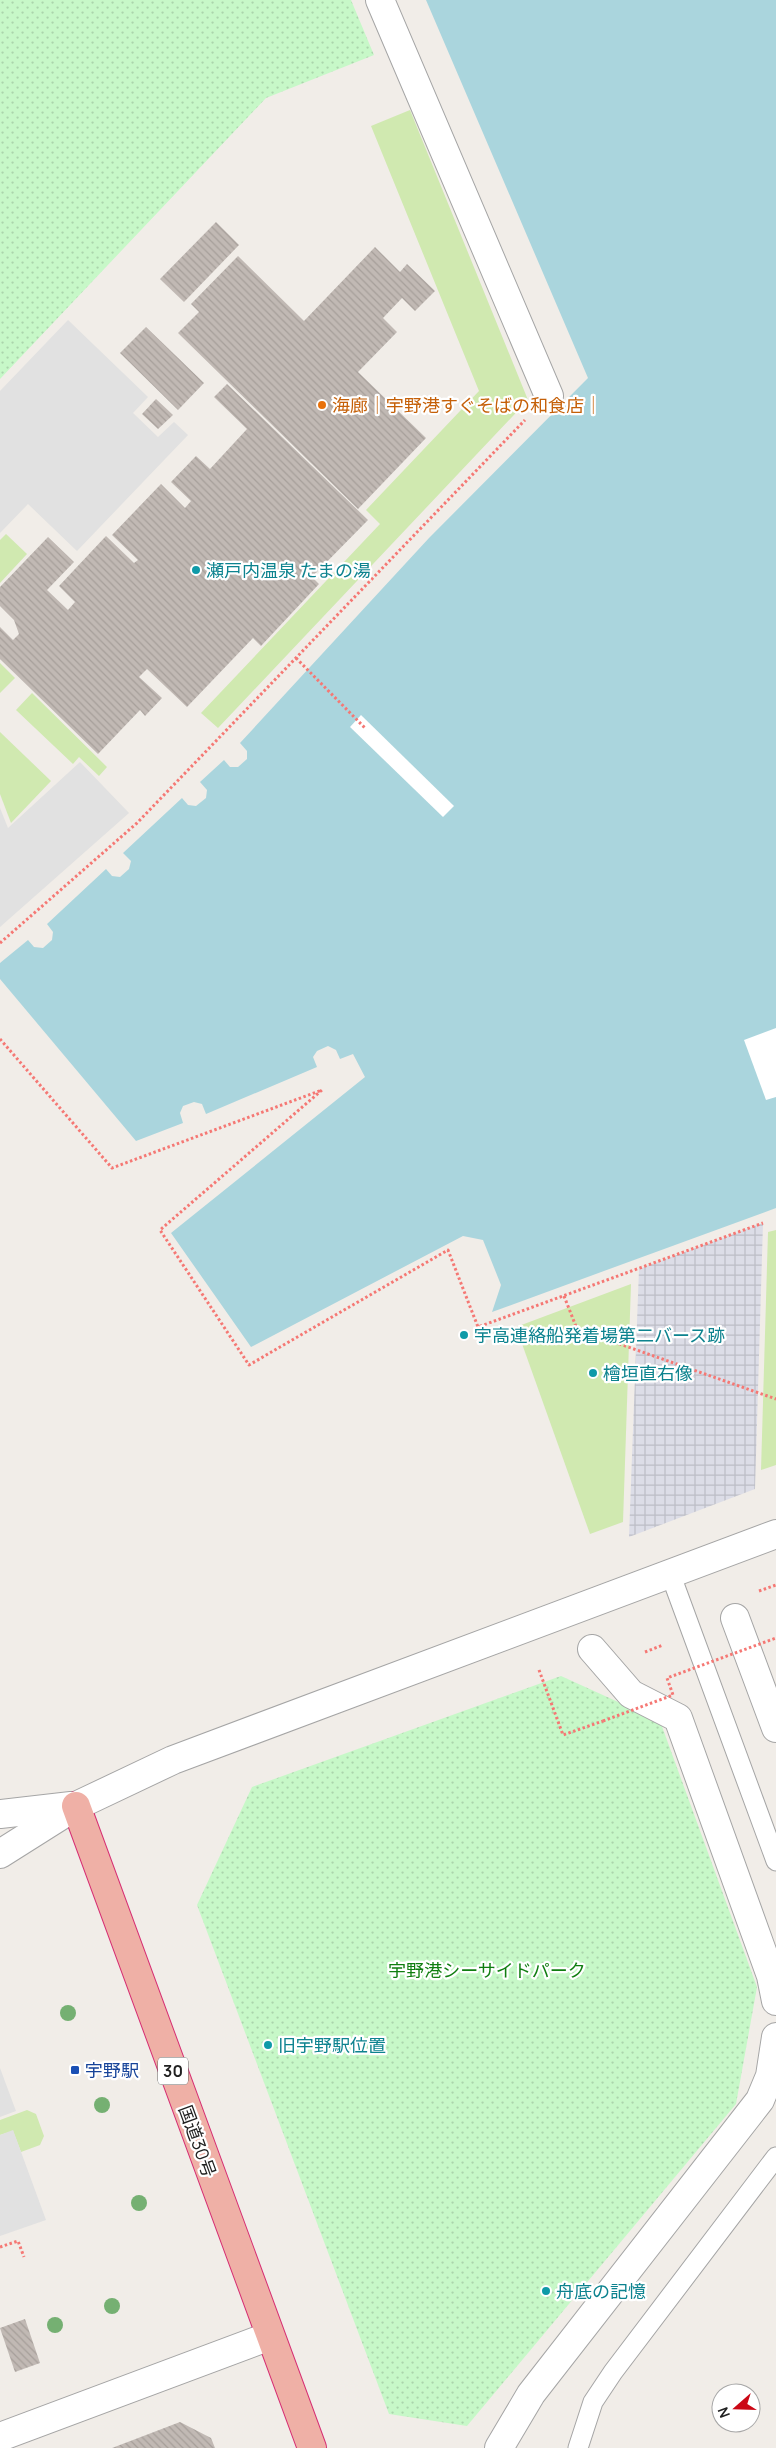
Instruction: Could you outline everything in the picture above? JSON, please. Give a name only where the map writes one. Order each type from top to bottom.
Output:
[{"type":"highway","name":"国道30号","points":[[76,1806],[312,2448]]},
{"type":"street","points":[[380,0],[549,396]]},
{"type":"street","points":[[0,1854],[76,1806],[173,1760],[776,1534]]},
{"type":"street","points":[[735,1618],[776,1728]]},
{"type":"street","points":[[592,1649],[631,1694],[678,1718],[771,1976],[776,2001]]},
{"type":"street","points":[[0,1814],[76,1806]]},
{"type":"street","points":[[499,2448],[531,2394],[760,2100],[770,2076],[776,2037]]},
{"type":"street","points":[[0,2438],[270,2336]]},
{"type":"lane","points":[[670,1573],[776,1861]]},
{"type":"lane","points":[[578,2448],[593,2402],[612,2372],[776,2157]]},
{"type":"path","points":[[0,943],[137,823],[549,396]]},
{"type":"path","points":[[296,658],[365,728]]},
{"type":"path","points":[[0,1039],[112,1168],[322,1090],[160,1230],[249,1365],[448,1250],[478,1327],[763,1224]]},
{"type":"path","points":[[564,1296],[577,1329],[776,1399]]},
{"type":"path","points":[[540,1670],[563,1735],[673,1695],[667,1678],[776,1638]]},
{"type":"path","points":[[0,2247],[18,2241],[24,2257]]},
{"type":"green space","points":[[0,0],[351,0],[374,55],[266,98],[0,379]]},
{"type":"green space","points":[[410,110],[528,400],[218,728],[201,713],[380,524],[366,510],[479,391],[371,126]]},
{"type":"green space","points":[[6,534],[27,554],[0,583],[0,540]]},
{"type":"green space","points":[[0,663],[15,678],[0,693]]},
{"type":"green space","points":[[32,693],[107,767],[99,776],[79,757],[73,764],[16,710]]},
{"type":"green space","points":[[0,732],[51,781],[11,823],[0,794]]},
{"type":"green space","points":[[776,1230],[776,1465],[761,1470],[768,1232]]},
{"type":"green space","points":[[631,1284],[623,1522],[590,1534],[516,1327]]},
{"type":"green space","name":"宇野港シーサイドパーク","points":[[561,1676],[660,1721],[757,1987],[736,2104],[467,2426],[389,2414],[197,1905],[252,1787]]},
{"type":"green space","points":[[27,2110],[36,2114],[44,2136],[40,2145],[21,2152],[13,2131],[0,2135],[0,2120]]},
{"type":"shaded area","points":[[68,320],[148,397],[133,413],[158,437],[174,422],[188,435],[77,551],[28,504],[0,533],[0,391]]},
{"type":"shaded area","points":[[80,762],[129,813],[0,927],[0,808],[8,828]]},
{"type":"shaded area","points":[[763,1223],[755,1489],[629,1537],[639,1269]]},
{"type":"shaded area","points":[[0,2068],[16,2111],[0,2117]]},
{"type":"shaded area","points":[[13,2130],[46,2220],[0,2236],[0,2135]]},
{"type":"water","points":[[426,0],[776,0],[776,1208],[492,1312],[501,1285],[483,1240],[463,1236],[251,1347],[171,1233],[365,1077],[353,1054],[340,1059],[336,1050],[328,1046],[317,1051],[313,1057],[317,1067],[206,1114],[202,1104],[194,1102],[183,1106],[180,1113],[183,1123],[136,1141],[0,979],[0,963],[28,940],[34,947],[43,948],[52,940],[53,932],[47,924],[106,869],[112,876],[120,877],[129,869],[131,861],[123,853],[182,798],[188,805],[196,806],[206,798],[207,790],[200,782],[224,760],[230,767],[238,767],[247,759],[247,751],[240,743],[429,538],[588,378]]},
{"type":"pier","points":[[361,715],[454,806],[443,817],[350,727]]},
{"type":"pier","points":[[776,1028],[776,1097],[766,1100],[744,1040]]},
{"type":"building","points":[[216,222],[239,245],[184,302],[160,279]]},
{"type":"building","name":"海廊│宇野港すぐそばの和食店│","points":[[375,247],[400,272],[407,264],[435,291],[415,311],[402,298],[383,318],[397,332],[358,372],[426,438],[358,509],[178,333],[199,312],[191,304],[238,256],[304,321]]},
{"type":"building","points":[[146,327],[204,383],[178,410],[120,353]]},
{"type":"building","name":"瀬戸内温泉 たまの湯","points":[[227,384],[368,520],[312,577],[319,584],[261,646],[253,638],[187,707],[147,669],[139,677],[162,698],[145,716],[140,710],[98,754],[0,659],[0,627],[13,640],[19,634],[14,620],[0,606],[0,587],[48,537],[74,562],[47,590],[68,610],[75,602],[59,586],[106,536],[134,563],[138,560],[112,535],[161,484],[185,508],[191,501],[171,482],[196,456],[210,469],[247,429],[214,397]]},
{"type":"building","points":[[156,399],[173,415],[158,429],[142,414]]},
{"type":"building","points":[[25,2319],[40,2363],[15,2372],[0,2328]]},
{"type":"building","points":[[180,2422],[211,2438],[215,2448],[112,2448]]},
{"type":"place","name":"海廊│宇野港すぐそばの和食店│","points":[[322,405]]},
{"type":"place","name":"瀬戸内温泉 たまの湯","points":[[196,570]]},
{"type":"place","name":"宇高連絡船発着場第二バース跡","points":[[464,1335]]},
{"type":"place","name":"檜垣直右像","points":[[593,1373]]},
{"type":"place","name":"旧宇野駅位置","points":[[268,2045]]},
{"type":"place","name":"宇野駅","points":[[75,2070]]},
{"type":"place","name":"舟底の記憶","points":[[546,2291]]}]
